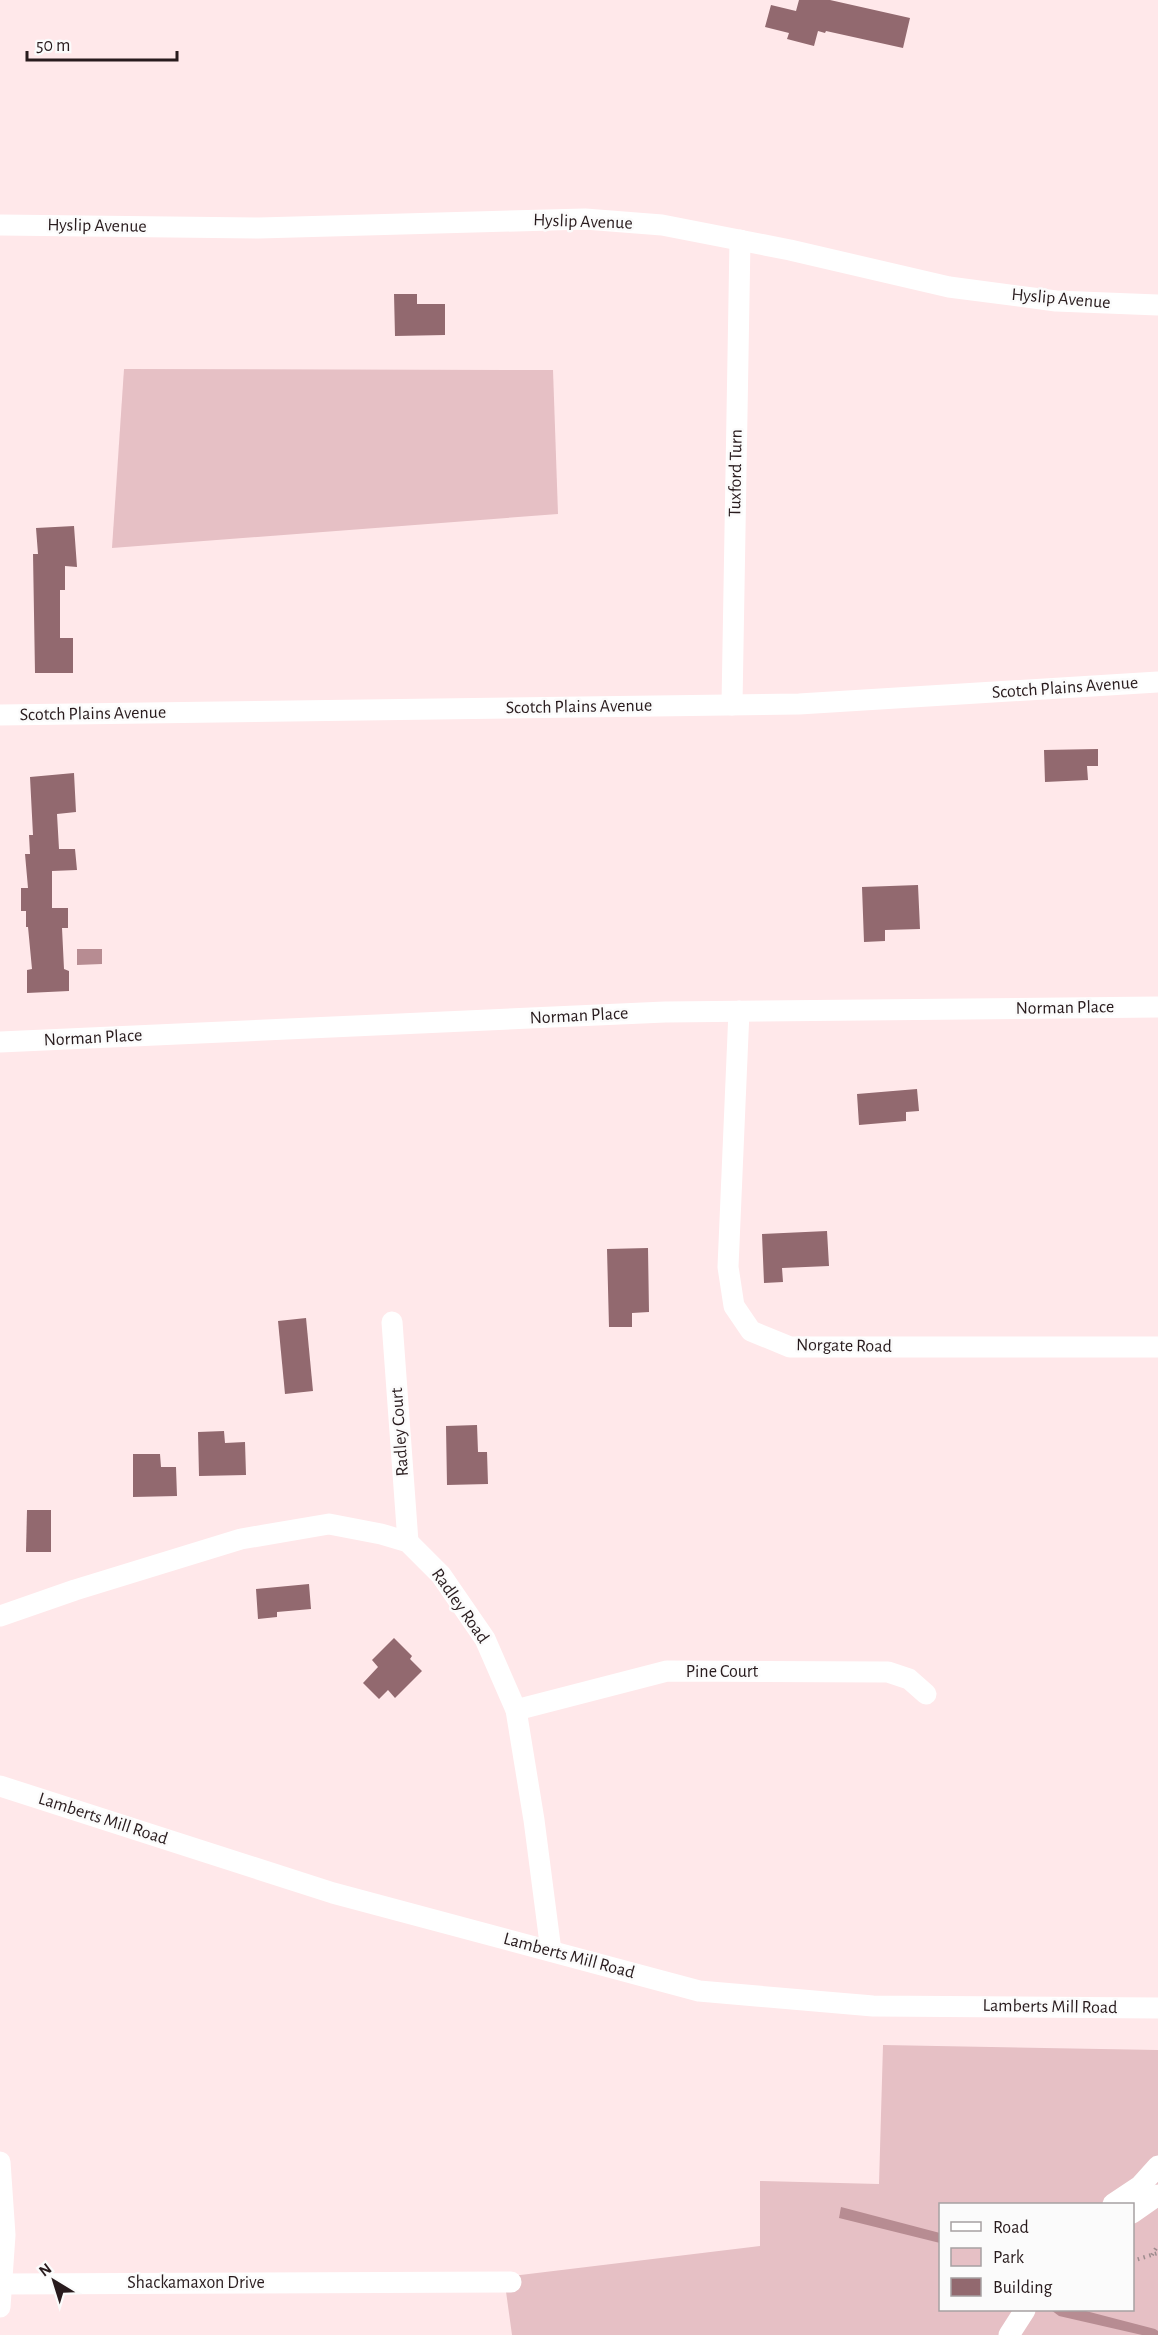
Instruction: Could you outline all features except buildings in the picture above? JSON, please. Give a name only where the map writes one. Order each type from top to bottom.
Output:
[{"type":"street","name":"Hyslip Avenue","points":[[0,225],[259,228],[585,219],[663,225],[949,287],[1056,301],[1158,305]]},
{"type":"street","name":"Tuxford Turn","points":[[732,705],[740,240]]},
{"type":"street","name":"Scotch Plains Avenue","points":[[0,715],[799,704],[1158,682]]},
{"type":"street","name":"Norman Place","points":[[0,1042],[653,1013],[1158,1007]]},
{"type":"street","name":"Norgate Road","points":[[739,1011],[728,1267],[734,1306],[751,1331],[790,1347],[1158,1347]]},
{"type":"street","name":"Radley Court","points":[[392,1322],[408,1542]]},
{"type":"street","name":"Radley Road","points":[[0,1616],[75,1590],[241,1539],[329,1524],[381,1534],[408,1542],[441,1575],[485,1640],[516,1710],[534,1820],[551,1952]]},
{"type":"street","name":"Pine Court","points":[[516,1710],[667,1671],[888,1672],[909,1678],[926,1694]]},
{"type":"street","name":"Lamberts Mill Road","points":[[0,1786],[333,1893],[699,1991],[873,2006],[1158,2008]]},
{"type":"street","points":[[0,2162],[5,2235],[0,2307]]},
{"type":"street","points":[[1116,2203],[1140,2186],[1158,2166]]},
{"type":"street","points":[[1134,2213],[1158,2195]]},
{"type":"street","name":"Shackamaxon Drive","points":[[2,2284],[511,2282]]},
{"type":"street","points":[[1009,2335],[1024,2311]]},
{"type":"path","points":[[1151,2255],[1158,2245]]},
{"type":"path","points":[[1134,2260],[1158,2253]]},
{"type":"green space","points":[[124,369],[553,370],[558,514],[112,548]]},
{"type":"green space","points":[[883,2045],[1158,2050],[1158,2335],[512,2335],[504,2277],[760,2246],[760,2181],[879,2184]]},
{"type":"shaded area","points":[[77,949],[102,949],[102,964],[77,965]]},
{"type":"shaded area","points":[[841,2207],[939,2233],[939,2243],[839,2218]]},
{"type":"shaded area","points":[[1052,2311],[1086,2311],[1155,2329],[1158,2335],[1142,2335],[1059,2316]]}]
